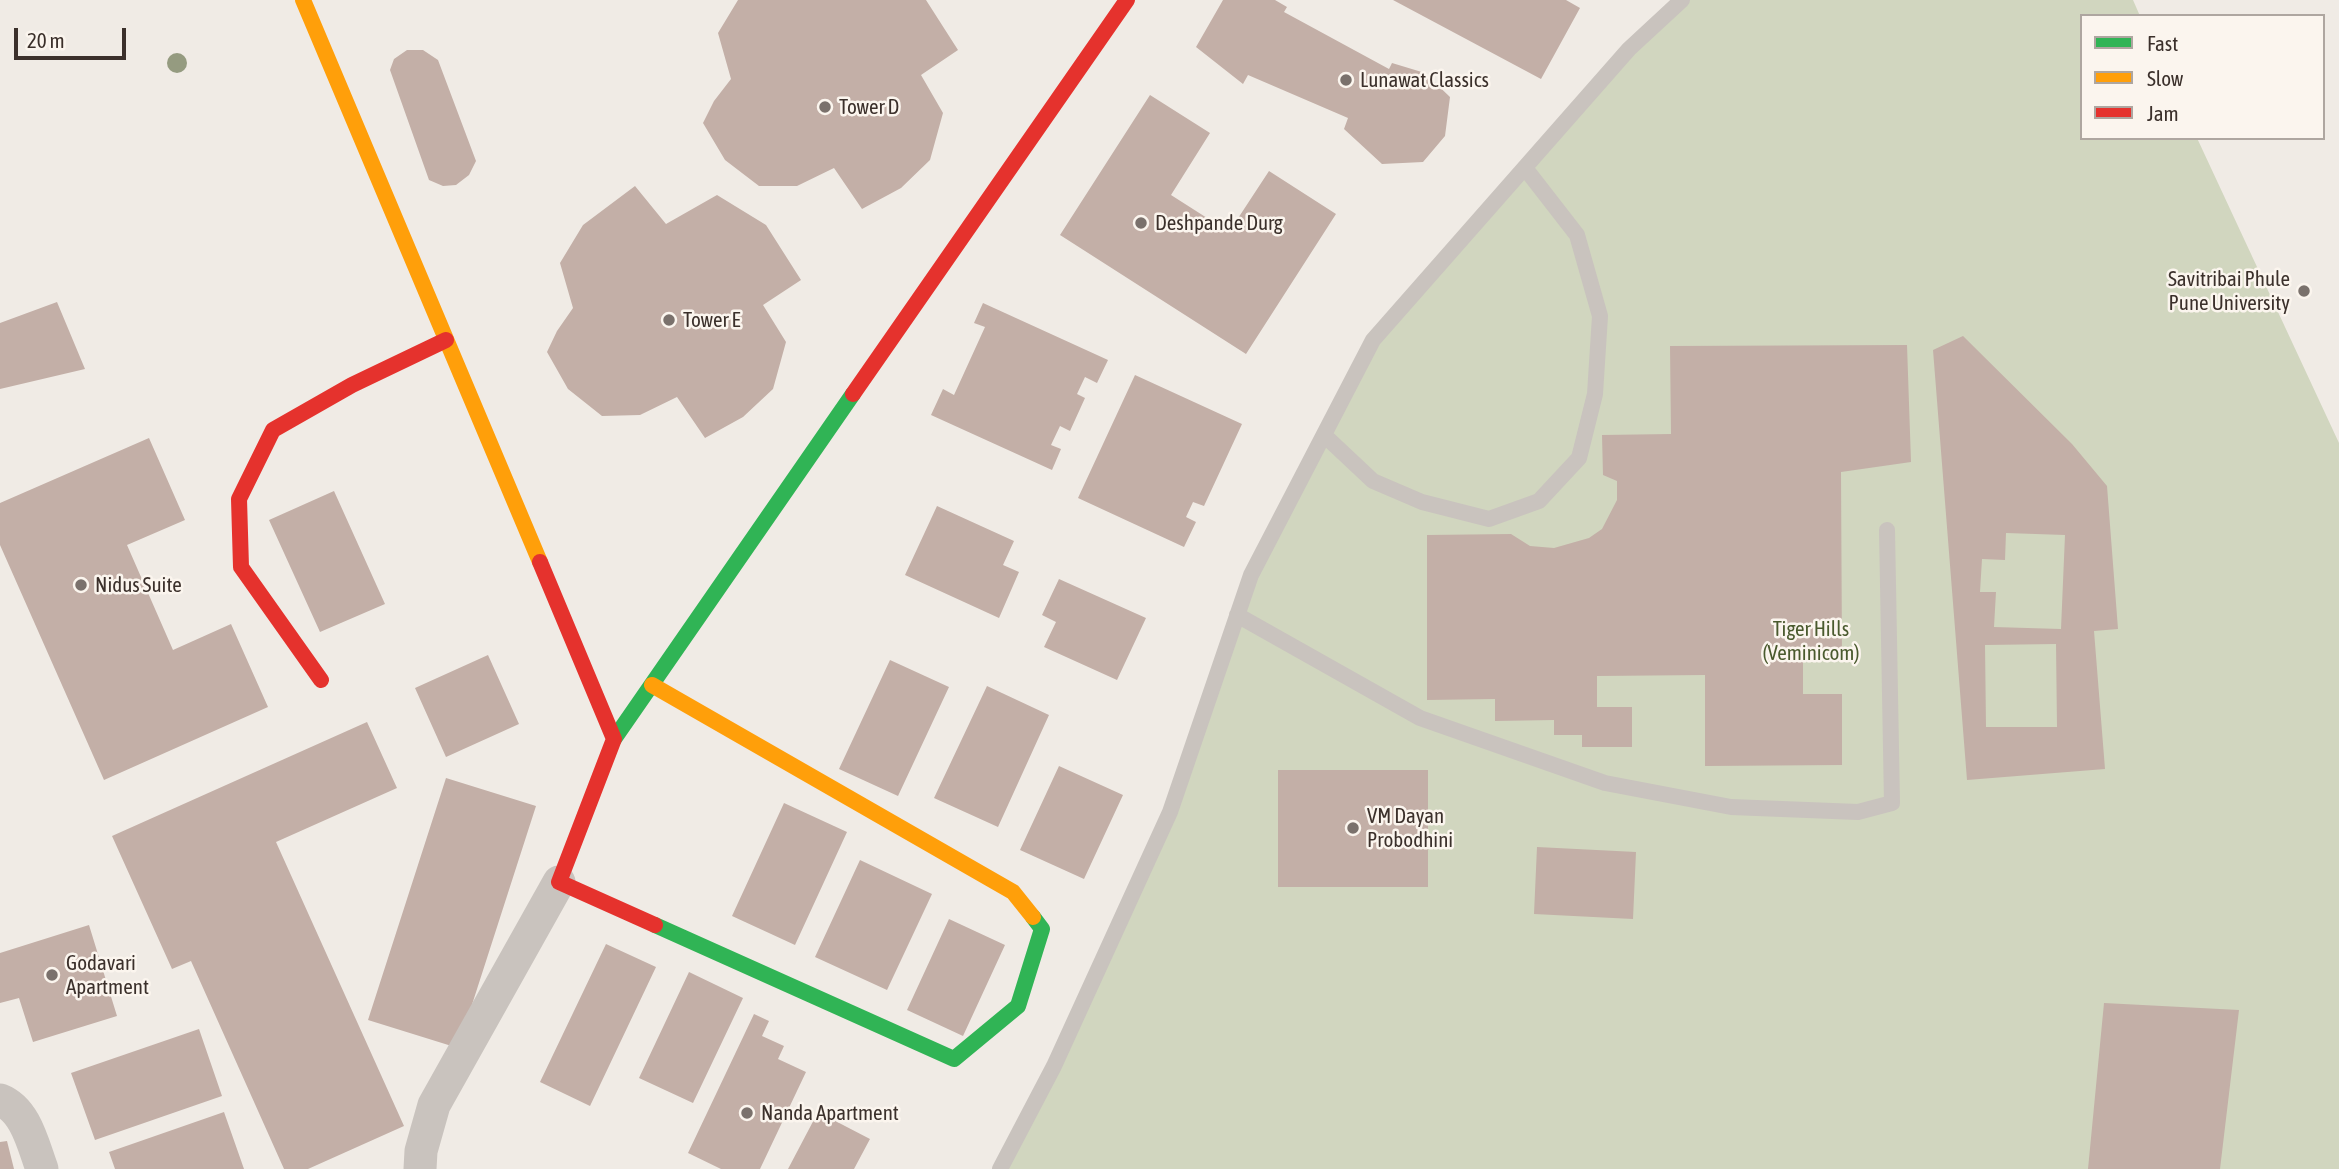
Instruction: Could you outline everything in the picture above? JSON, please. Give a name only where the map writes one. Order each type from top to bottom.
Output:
[{"type":"street","points":[[303,0],[614,739]]},
{"type":"street","points":[[420,1169],[421,1151],[434,1105],[559,882],[614,739],[1127,0]]},
{"type":"street","points":[[321,680],[241,567],[239,499],[272,430],[352,385],[446,341]]},
{"type":"street","points":[[559,882],[954,1059],[1018,1006],[1042,929],[1013,892],[652,685]]},
{"type":"street","points":[[0,1100],[16,1111],[24,1124],[42,1169]]},
{"type":"lane","points":[[1000,1169],[1054,1066],[1170,812],[1251,575],[1373,340],[1629,49],[1682,0]]},
{"type":"lane","points":[[1324,435],[1373,481],[1422,502],[1489,519],[1539,501],[1579,458],[1595,394],[1600,316],[1577,236],[1525,168]]},
{"type":"lane","points":[[1237,615],[1420,718],[1605,783],[1731,807],[1858,811],[1892,803],[1887,530]]},
{"type":"green space","name":"Tiger Hills (Veminicom)","points":[[1682,0],[2133,0],[2139,14],[2080,14],[2080,140],[2198,140],[2339,443],[2339,1169],[1000,1169],[1170,812],[1237,615],[1373,340]]},
{"type":"building","name":"Tower D","points":[[738,0],[926,0],[958,50],[921,75],[943,113],[930,160],[901,188],[862,209],[834,168],[797,186],[759,186],[725,160],[703,123],[714,101],[731,79],[718,33]]},
{"type":"building","name":"Lunawat Classics","points":[[1223,0],[1275,0],[1287,7],[1284,12],[1389,69],[1392,63],[1425,73],[1450,97],[1445,136],[1423,162],[1382,164],[1344,129],[1348,118],[1248,75],[1243,84],[1196,47]]},
{"type":"building","points":[[1393,0],[1566,0],[1580,8],[1541,79]]},
{"type":"building","points":[[407,50],[423,50],[438,60],[476,161],[469,175],[456,185],[443,186],[429,180],[390,70],[394,59]]},
{"type":"building","name":"Deshpande Durg","points":[[1150,95],[1210,133],[1171,195],[1229,232],[1269,171],[1336,214],[1246,354],[1060,235]]},
{"type":"building","name":"Tower E","points":[[635,186],[666,224],[717,195],[766,225],[801,280],[763,305],[786,342],[773,389],[743,417],[705,438],[677,397],[640,415],[602,416],[568,389],[547,352],[573,308],[560,263],[583,225]]},
{"type":"building","points":[[57,302],[85,369],[0,389],[0,323]]},
{"type":"building","points":[[983,303],[1108,360],[1097,383],[1085,377],[1077,394],[1085,398],[1070,431],[1060,426],[1051,445],[1061,449],[1052,470],[931,415],[943,389],[954,395],[985,327],[974,323]]},
{"type":"building","points":[[1963,336],[2072,444],[2107,486],[2118,629],[2094,631],[2105,769],[1967,780],[1933,350]],"holes":[[[2006,533],[2065,535],[2061,629],[1994,627],[1996,592],[1980,592],[1982,559],[2005,560]],[[2056,644],[2057,727],[1986,727],[1985,645]]]},
{"type":"building","points":[[1907,345],[1911,462],[1841,472],[1842,656],[1803,656],[1803,694],[1842,694],[1842,765],[1705,766],[1705,675],[1597,676],[1597,707],[1632,707],[1632,747],[1582,747],[1582,735],[1554,735],[1554,720],[1495,721],[1495,699],[1427,700],[1427,535],[1511,534],[1530,546],[1554,548],[1589,538],[1602,529],[1617,500],[1617,481],[1603,475],[1602,435],[1671,434],[1670,346]]},
{"type":"building","points":[[1135,375],[1242,424],[1204,506],[1193,502],[1186,517],[1196,522],[1184,547],[1078,498]]},
{"type":"building","name":"Nidus Suite","points":[[149,438],[185,520],[127,545],[173,650],[231,624],[268,707],[104,780],[0,545],[0,503]]},
{"type":"building","points":[[334,491],[385,604],[320,632],[269,520]]},
{"type":"building","points":[[937,506],[1014,541],[1003,565],[1019,572],[999,618],[905,575]]},
{"type":"building","points":[[1059,579],[1146,618],[1117,680],[1044,647],[1056,622],[1042,615]]},
{"type":"building","points":[[488,655],[519,724],[446,757],[415,688]]},
{"type":"building","points":[[890,660],[949,687],[898,796],[839,769]]},
{"type":"building","points":[[987,686],[1049,715],[998,827],[934,798]]},
{"type":"building","points":[[367,722],[397,788],[276,842],[404,1126],[308,1169],[284,1169],[191,961],[172,969],[112,836]]},
{"type":"building","points":[[1059,766],[1123,795],[1084,879],[1020,850]]},
{"type":"building","name":"VM Dayan Probodhini","points":[[1278,770],[1428,770],[1428,887],[1278,887]]},
{"type":"building","points":[[446,778],[536,806],[458,1048],[368,1020]]},
{"type":"building","points":[[784,803],[847,832],[795,945],[732,916]]},
{"type":"building","points":[[1537,847],[1636,852],[1633,919],[1534,914]]},
{"type":"building","points":[[860,860],[932,894],[887,990],[815,957]]},
{"type":"building","points":[[949,919],[1005,945],[963,1036],[907,1010]]},
{"type":"building","name":"Godavari Apartment","points":[[89,925],[117,1016],[33,1042],[19,998],[0,1003],[0,953]]},
{"type":"building","points":[[606,944],[656,967],[590,1106],[540,1082]]},
{"type":"building","points":[[689,972],[743,998],[693,1103],[639,1078]]},
{"type":"building","points":[[2104,1003],[2239,1010],[2220,1169],[2088,1169]]},
{"type":"building","name":"Nanda Apartment","points":[[754,1014],[769,1021],[762,1036],[784,1046],[778,1059],[806,1072],[760,1169],[721,1169],[688,1153]]},
{"type":"building","points":[[199,1029],[222,1096],[95,1140],[71,1073]]},
{"type":"building","points":[[224,1112],[244,1169],[115,1169],[109,1152]]},
{"type":"building","points":[[818,1112],[870,1139],[854,1169],[788,1169]]},
{"type":"building","points":[[7,1141],[14,1169],[0,1169],[0,1142]]},
{"type":"traffic: fast","points":[[614,739],[853,394]]},
{"type":"traffic: fast","points":[[655,925],[954,1059],[1018,1006],[1042,929],[1033,917]]},
{"type":"traffic: slow","points":[[303,0],[540,562]]},
{"type":"traffic: slow","points":[[652,685],[1013,892],[1033,917]]},
{"type":"traffic: jam","points":[[853,394],[1127,0]]},
{"type":"traffic: jam","points":[[321,680],[241,567],[239,499],[273,430],[352,385],[446,340]]},
{"type":"traffic: jam","points":[[540,562],[614,739],[559,882],[655,925]]},
{"type":"place","name":"Lunawat Classics","points":[[1346,80]]},
{"type":"place","name":"Tower D","points":[[825,107]]},
{"type":"place","name":"Deshpande Durg","points":[[1141,223]]},
{"type":"place","name":"Savitribai Phule Pune University","points":[[2304,291]]},
{"type":"place","name":"Tower E","points":[[669,320]]},
{"type":"place","name":"Nidus Suite","points":[[81,585]]},
{"type":"place","name":"VM Dayan Probodhini","points":[[1353,828]]},
{"type":"place","name":"Godavari Apartment","points":[[52,975]]},
{"type":"place","name":"Nanda Apartment","points":[[747,1113]]}]
